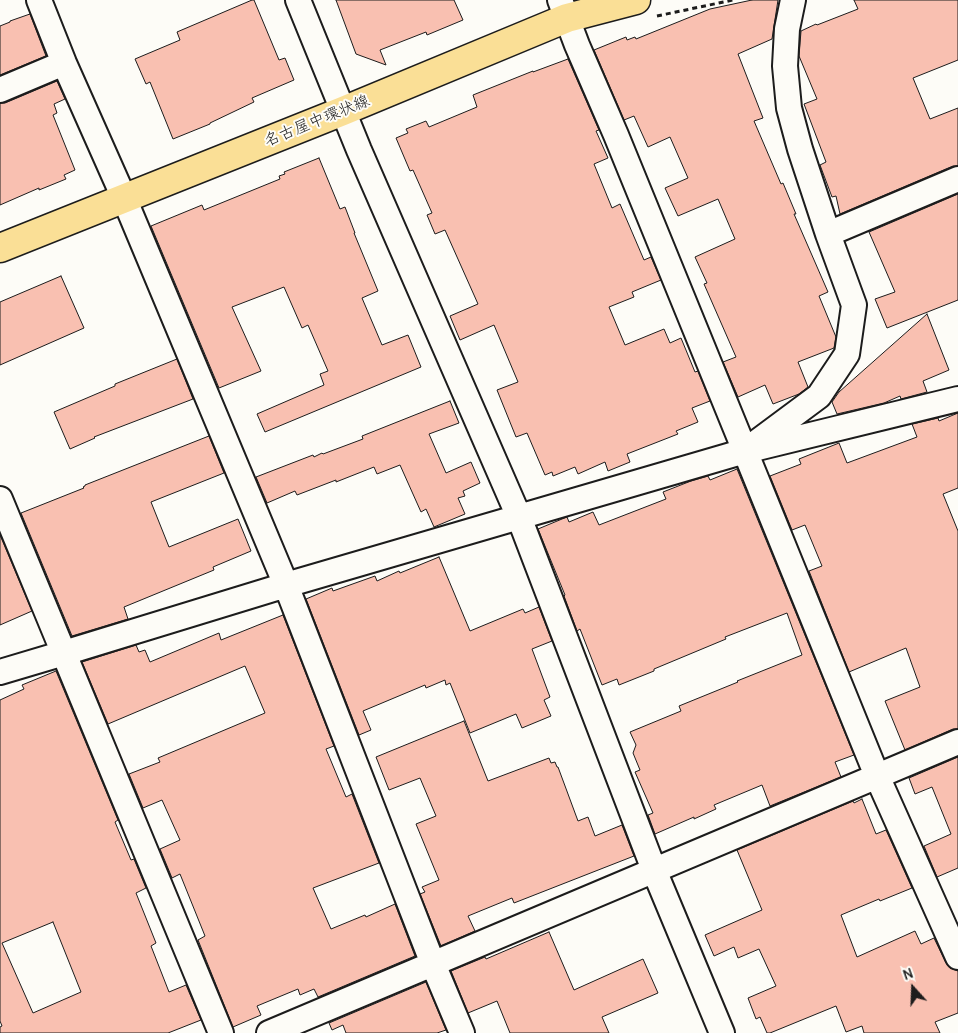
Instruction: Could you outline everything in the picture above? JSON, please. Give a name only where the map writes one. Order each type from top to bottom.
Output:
[{"type":"main road","name":"名古屋中環状線","points":[[0,248],[343,111],[563,9],[636,0]]},
{"type":"street","points":[[38,0],[124,198],[286,585],[433,964],[462,1033]]},
{"type":"street","points":[[298,0],[370,176],[519,516],[654,870],[722,1033]]},
{"type":"street","points":[[745,451],[819,396],[847,354],[854,305],[828,234],[800,149],[789,108],[784,66],[787,29],[793,0]]},
{"type":"street","points":[[563,9],[877,776],[958,957]]},
{"type":"street","points":[[0,90],[64,63]]},
{"type":"street","points":[[828,234],[958,179]]},
{"type":"street","points":[[0,672],[286,585],[745,451],[958,399]]},
{"type":"street","points":[[0,499],[221,1033]]},
{"type":"street","points":[[270,1033],[958,742]]},
{"type":"building","points":[[254,0],[279,60],[285,58],[294,80],[252,98],[254,102],[210,124],[173,139],[150,82],[146,84],[135,59],[180,40],[177,32]]},
{"type":"building","points":[[336,0],[454,0],[463,20],[427,35],[426,32],[380,50],[386,65],[356,54]]},
{"type":"building","points":[[752,0],[778,0],[772,39],[738,54],[763,118],[754,121],[781,184],[783,183],[796,214],[794,214],[828,292],[819,296],[836,337],[834,348],[798,362],[808,387],[799,394],[773,404],[765,385],[738,397],[723,362],[736,357],[704,284],[707,283],[695,257],[735,239],[718,199],[678,216],[665,188],[688,178],[670,137],[648,147],[634,116],[624,120],[594,50],[626,37],[627,40],[635,37],[636,39],[710,9]]},
{"type":"building","points":[[854,0],[958,0],[958,60],[913,78],[930,119],[958,108],[958,166],[953,166],[840,214],[836,196],[832,197],[820,165],[826,162],[804,104],[817,99],[799,56],[801,31],[858,9]]},
{"type":"building","points":[[30,14],[46,56],[0,75],[0,26]]},
{"type":"building","points":[[568,59],[599,130],[596,131],[608,158],[594,164],[612,208],[620,204],[644,260],[651,257],[661,280],[632,292],[634,297],[609,307],[625,345],[664,329],[670,343],[681,338],[695,372],[698,371],[710,401],[692,408],[698,422],[676,431],[678,434],[627,454],[630,462],[608,471],[605,462],[578,474],[575,467],[553,476],[552,472],[545,475],[527,433],[516,437],[497,390],[518,382],[494,325],[460,340],[450,316],[478,304],[445,230],[435,234],[427,215],[432,213],[413,170],[410,171],[396,138],[408,133],[406,129],[426,121],[429,127],[477,107],[473,95]]},
{"type":"building","points":[[57,81],[65,99],[54,104],[57,113],[53,115],[75,170],[64,175],[66,179],[39,190],[39,188],[0,205],[0,103],[5,103]]},
{"type":"building","points":[[319,158],[340,209],[345,207],[378,291],[362,298],[382,345],[408,335],[421,367],[265,432],[257,414],[324,385],[320,374],[328,371],[308,325],[302,328],[284,287],[232,307],[261,371],[219,388],[151,226],[202,205],[204,210],[280,179],[279,176],[285,174],[284,172]]},
{"type":"building","points":[[958,194],[958,300],[887,328],[875,299],[895,292],[869,232]]},
{"type":"building","points":[[61,276],[84,328],[0,365],[0,302]]},
{"type":"building","points":[[927,314],[949,370],[923,381],[927,392],[901,399],[900,396],[884,403],[837,414],[832,402],[839,392]]},
{"type":"building","points":[[177,359],[193,399],[94,437],[70,449],[54,412],[115,386],[115,384]]},
{"type":"building","points":[[450,401],[459,423],[429,434],[446,473],[471,462],[480,483],[463,491],[465,496],[458,498],[465,514],[434,527],[426,509],[421,512],[400,465],[377,474],[374,467],[297,495],[295,491],[267,503],[256,477],[313,455],[314,457],[363,439],[362,436]]},
{"type":"building","points":[[958,413],[958,488],[943,494],[958,531],[958,729],[953,729],[905,750],[885,701],[920,687],[906,648],[849,672],[809,571],[822,566],[805,525],[792,530],[770,476],[801,464],[799,459],[839,443],[847,463],[917,437],[912,424],[938,418],[939,421]]},
{"type":"building","points":[[209,436],[224,473],[151,502],[169,547],[238,519],[251,551],[213,567],[214,570],[124,607],[128,619],[72,636],[21,513],[84,488],[85,485]]},
{"type":"building","points":[[737,469],[854,755],[835,762],[841,777],[770,806],[762,785],[714,805],[716,809],[655,834],[648,815],[653,813],[635,772],[640,770],[633,753],[636,745],[630,732],[681,711],[679,706],[802,655],[787,613],[725,637],[726,639],[619,685],[617,679],[602,685],[580,629],[577,631],[565,595],[538,529],[567,517],[569,522],[593,512],[599,525],[666,499],[663,492],[708,476],[710,480]]},
{"type":"building","points":[[0,535],[32,611],[0,625]]},
{"type":"building","points":[[439,557],[470,631],[523,609],[525,613],[539,607],[552,641],[532,649],[550,697],[544,700],[551,716],[522,728],[516,714],[470,733],[450,683],[446,685],[445,680],[426,688],[425,685],[363,711],[371,730],[359,735],[306,599],[332,588],[333,591],[375,576],[377,581]]},
{"type":"building","points":[[283,615],[334,746],[326,749],[346,797],[352,794],[379,863],[313,888],[331,929],[365,915],[366,917],[395,904],[415,956],[318,997],[314,989],[300,995],[298,989],[257,1006],[261,1015],[233,1027],[198,940],[205,936],[180,874],[172,878],[160,849],[180,840],[162,800],[143,808],[129,774],[160,762],[158,758],[265,713],[245,666],[108,724],[82,662],[136,645],[139,652],[145,650],[150,662],[219,633],[221,640]]},
{"type":"building","points":[[56,671],[118,820],[115,822],[131,860],[134,859],[146,888],[136,893],[156,943],[151,946],[169,992],[186,985],[201,1020],[168,1033],[0,1033],[0,1027],[2,1026],[0,1021],[0,700],[24,689],[22,685]],"holes":[[[53,922],[81,992],[33,1013],[2,943]]]},
{"type":"building","points":[[464,721],[488,781],[549,758],[551,763],[555,762],[558,767],[578,821],[588,817],[595,836],[622,825],[634,856],[514,903],[512,898],[468,916],[475,931],[441,946],[420,894],[425,892],[422,887],[439,880],[416,824],[436,816],[420,778],[389,790],[376,757]]},
{"type":"building","points":[[958,757],[958,868],[937,877],[924,846],[951,834],[932,787],[915,794],[909,778]]},
{"type":"building","points":[[862,799],[876,834],[886,830],[912,888],[841,915],[857,957],[915,931],[921,944],[934,938],[946,963],[950,968],[958,971],[958,1013],[935,1022],[940,1033],[864,1033],[862,1026],[846,1032],[836,1006],[767,1033],[760,1017],[756,1019],[748,998],[776,986],[759,949],[738,958],[734,947],[714,956],[705,935],[762,910],[737,850],[853,801],[854,803]]},
{"type":"building","points":[[549,932],[574,990],[643,959],[658,993],[602,1017],[609,1033],[510,1033],[497,1001],[468,1013],[451,971],[485,957],[486,959]]},
{"type":"building","points":[[426,982],[446,1030],[437,1033],[346,1033],[343,1025],[332,1030],[329,1023]]}]
